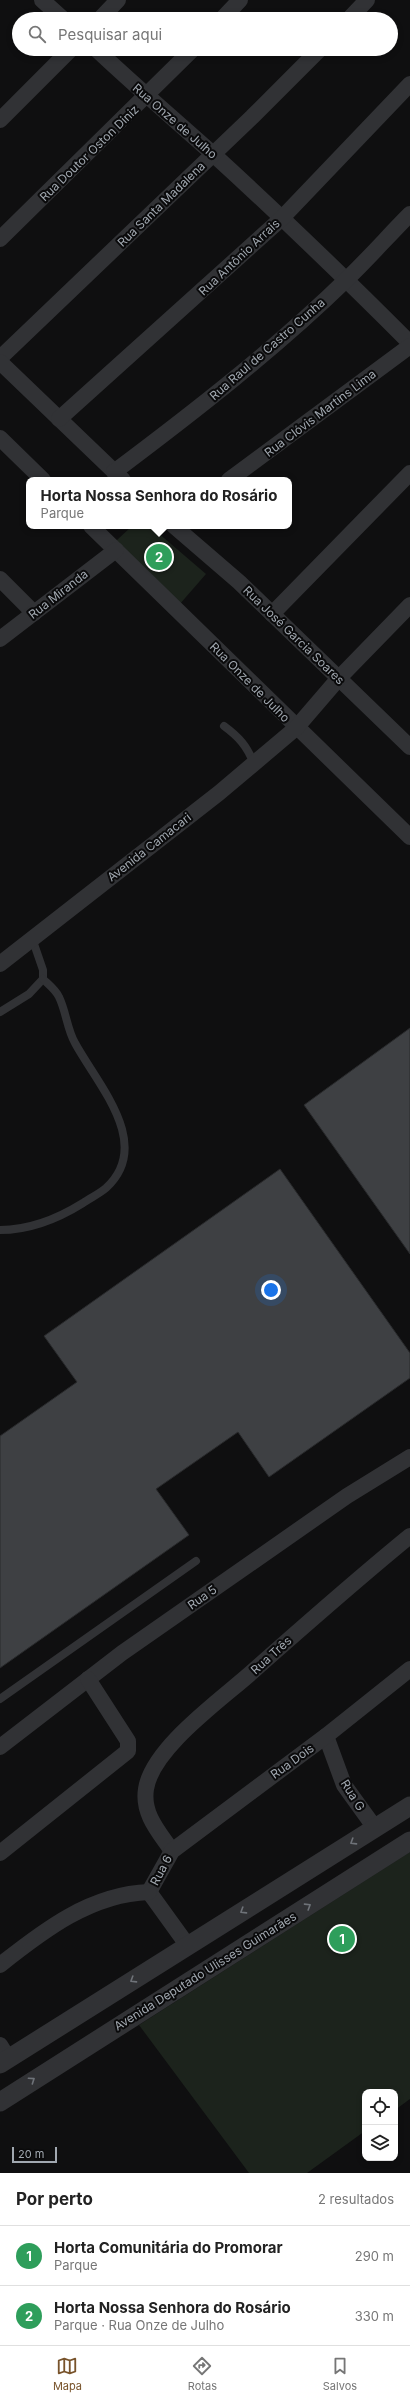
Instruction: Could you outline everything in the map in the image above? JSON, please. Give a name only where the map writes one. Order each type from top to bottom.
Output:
[{"type":"street","points":[[42,0],[55,12]]},
{"type":"street","points":[[107,12],[118,0]]},
{"type":"street","points":[[229,12],[240,0]]},
{"type":"street","points":[[355,12],[367,0]]},
{"type":"street","points":[[0,120],[64,56]]},
{"type":"street","name":"Rua Onze de Julho","points":[[103,56],[146,97],[213,154],[347,279],[410,345]]},
{"type":"street","name":"Rua Doutor Oston Diniz","points":[[0,239],[186,56]]},
{"type":"street","name":"Rua Santa Madalena","points":[[0,358],[313,56]]},
{"type":"street","name":"Rua Antônio Arrais","points":[[59,419],[281,219],[410,84]]},
{"type":"street","name":"Rua Raul de Castro Cunha","points":[[118,476],[207,402],[347,279],[410,214]]},
{"type":"street","name":"Rua Clóvis Martins Lima","points":[[233,477],[410,345]]},
{"type":"street","points":[[0,362],[118,476]]},
{"type":"street","points":[[0,438],[41,477]]},
{"type":"street","points":[[272,614],[410,473]]},
{"type":"street","name":"Rua Onze de Julho","points":[[94,529],[296,728],[410,837]]},
{"type":"street","name":"Rua José Garcia Soares","points":[[177,529],[272,614],[408,741]]},
{"type":"street","name":"Rua Miranda","points":[[0,639],[116,550]]},
{"type":"street","points":[[0,579],[34,613]]},
{"type":"street","name":"Avenida Camacari","points":[[0,964],[254,764],[296,728],[339,678],[410,605]]},
{"type":"street","name":"Rua 5","points":[[0,1747],[122,1653],[308,1523],[410,1457]]},
{"type":"street","name":"Rua Três","points":[[146,1788],[159,1760],[191,1724],[336,1596],[410,1536]]},
{"type":"street","name":"Rua Dois","points":[[172,1851],[326,1736],[410,1670]]},
{"type":"street","points":[[0,1853],[125,1755],[129,1746],[128,1741],[88,1680]]},
{"type":"street","name":"Rua G","points":[[326,1736],[344,1786],[375,1828]]},
{"type":"street","name":"Rua 6","points":[[146,1788],[145,1804],[147,1813],[172,1851],[149,1892],[188,1946]]},
{"type":"street","points":[[3,2056],[91,2006],[410,1806]]},
{"type":"street","name":"Avenida Deputado Ulisses Guimarães","points":[[0,2102],[410,1841]]},
{"type":"street","points":[[0,1965],[45,1929],[72,1914],[114,1897],[149,1892]]},
{"type":"street","points":[[91,2006],[108,2032]]},
{"type":"lane","points":[[224,726],[243,742],[254,764]]},
{"type":"lane","points":[[0,1230],[28,1227],[67,1213],[105,1188],[119,1172],[125,1153],[122,1126],[106,1091],[74,1042],[58,996],[43,979],[43,970],[32,938]]},
{"type":"lane","points":[[0,1012],[29,994],[43,979]]},
{"type":"lane","points":[[0,1699],[196,1561]]},
{"type":"shaded area","points":[[129,529],[154,529],[206,574],[179,605],[116,541]]},
{"type":"shaded area","points":[[410,1852],[410,2099],[398,2108],[398,2089],[362,2089],[362,2133],[307,2173],[249,2173],[139,2025]]},
{"type":"building","points":[[410,1028],[410,1254],[304,1105]]},
{"type":"building","points":[[280,1169],[410,1353],[410,1378],[269,1477],[238,1432],[156,1489],[189,1535],[0,1668],[0,1436],[77,1382],[44,1336]]},
{"type":"place","name":"Horta Nossa Senhora do Rosário","points":[[159,557]]},
{"type":"place","name":"Horta Comunitária do Promorar","points":[[342,1939]]}]
